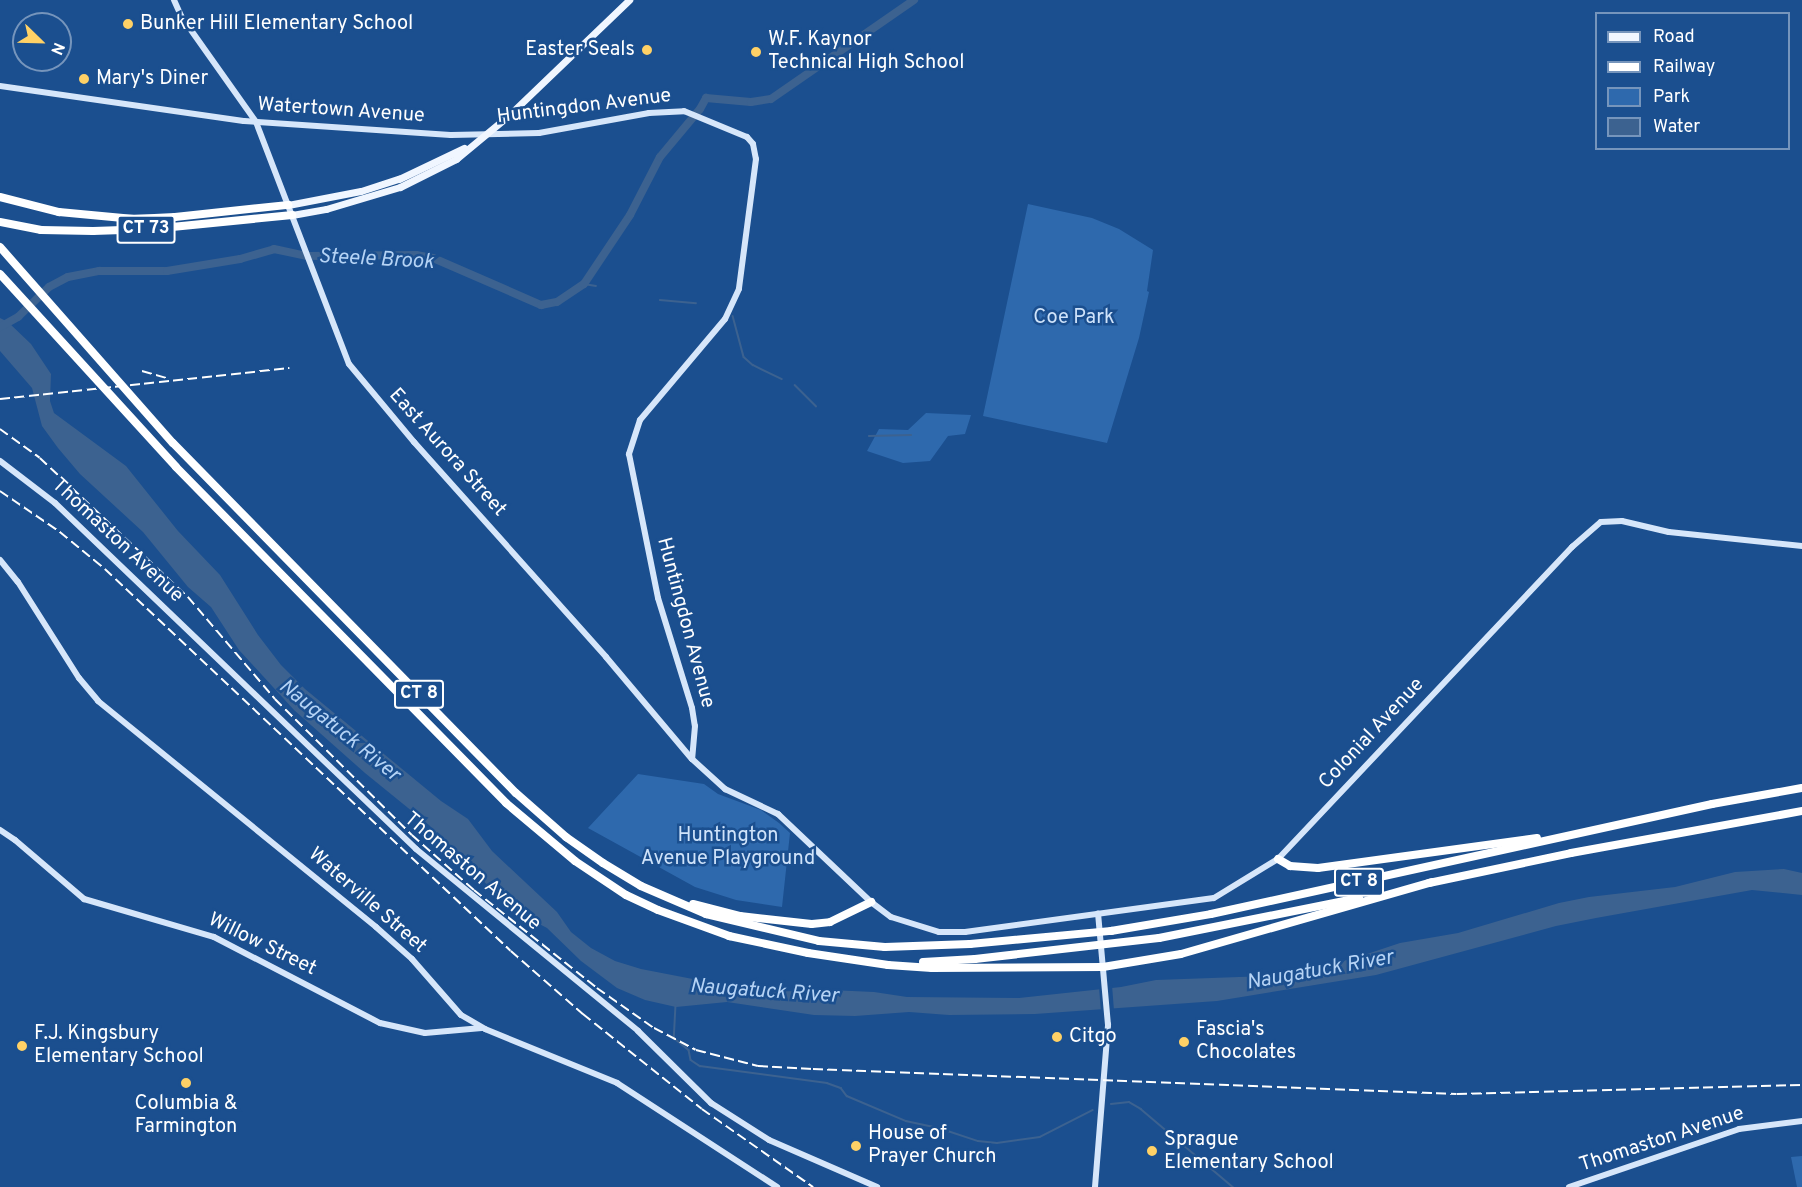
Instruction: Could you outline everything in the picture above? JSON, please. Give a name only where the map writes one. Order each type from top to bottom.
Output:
[{"type":"highway","name":"CT 73","points":[[0,197],[59,212],[134,219],[288,205]]},
{"type":"highway","name":"CT 73","points":[[0,222],[41,230],[93,231],[152,229],[292,215]]},
{"type":"highway","name":"CT 8","points":[[0,247],[131,397],[516,793],[566,837],[603,863],[641,886],[706,914],[850,945],[930,947],[1111,931],[1268,903],[1607,827],[1802,788]]},
{"type":"highway","name":"CT 8","points":[[0,274],[21,294],[113,399],[191,482],[490,786],[557,848],[626,894],[691,924],[729,936],[849,959],[932,962],[1094,947],[1212,930],[1571,853],[1802,811]]},
{"type":"highway","points":[[1278,859],[1290,866],[1318,868],[1607,827]]},
{"type":"highway","points":[[603,863],[674,897],[711,910],[740,916],[812,924],[838,919],[871,902]]},
{"type":"highway","points":[[849,959],[932,968],[1103,967],[1180,954],[1432,882]]},
{"type":"main road","name":"East Aurora Street","points":[[174,0],[188,25],[256,122],[349,364],[414,442],[606,657],[692,759]]},
{"type":"main road","name":"CT 73","points":[[292,215],[326,209],[400,187],[448,164],[484,136],[629,0]]},
{"type":"main road","name":"Watertown Avenue","points":[[0,86],[256,122],[484,136]]},
{"type":"main road","name":"Huntingdon Avenue","points":[[484,136],[539,133],[649,113],[684,111],[747,137],[755,152],[739,289],[729,312],[714,333],[640,420],[629,454],[658,598],[692,708],[695,726],[692,759]]},
{"type":"main road","name":"CT 73","points":[[288,205],[361,191],[399,179],[428,167],[484,136]]},
{"type":"main road","name":"Thomaston Avenue","points":[[0,461],[55,504],[416,849],[638,1031],[711,1103],[776,1143],[877,1187]]},
{"type":"main road","name":"Colonial Avenue","points":[[1098,914],[1214,898],[1278,859],[1587,532],[1601,522],[1637,524],[1681,533],[1802,546]]},
{"type":"main road","name":"Waterville Street","points":[[0,560],[18,582],[73,669],[94,697],[373,924],[422,971],[461,1015],[482,1028],[617,1083],[777,1187]]},
{"type":"main road","points":[[692,759],[725,789],[778,814],[871,902],[891,917],[939,932],[965,932],[1098,914],[1108,1014],[1095,1187]]},
{"type":"main road","name":"Willow Street","points":[[0,830],[88,901],[214,937],[390,1026],[424,1033],[482,1028]]},
{"type":"main road","points":[[457,1031],[461,1015]]},
{"type":"main road","name":"Thomaston Avenue","points":[[1569,1187],[1739,1130],[1802,1121]]},
{"type":"green space","name":"Coe Park","points":[[1028,204],[1092,218],[1119,229],[1153,250],[1147,291],[1149,292],[1139,338],[1107,443],[983,416]]},
{"type":"green space","points":[[926,413],[971,415],[965,434],[948,436],[930,461],[903,463],[867,451],[879,429],[908,430]]},
{"type":"green space","name":"Huntington Avenue Playground","points":[[638,774],[704,784],[718,794],[761,810],[790,833],[782,907],[736,900],[695,887],[588,828]]},
{"type":"green space","points":[[1802,1156],[1802,1187],[1797,1187],[1791,1157]]},
{"type":"water","name":"Naugatuck River","points":[[0,318],[8,322],[31,344],[51,374],[50,401],[54,413],[126,466],[178,531],[220,575],[258,635],[281,665],[305,689],[441,801],[468,819],[492,851],[557,912],[571,932],[591,948],[615,961],[641,969],[760,992],[830,990],[874,992],[907,997],[1019,998],[1121,987],[1156,980],[1267,976],[1352,959],[1400,943],[1458,933],[1559,903],[1589,897],[1675,887],[1735,872],[1784,869],[1802,873],[1802,895],[1752,890],[1596,918],[1556,926],[1376,975],[1217,1001],[1035,1014],[949,1015],[909,1012],[855,1016],[814,1015],[727,1002],[676,1007],[645,1000],[617,988],[581,961],[547,928],[522,915],[500,898],[429,825],[365,773],[294,710],[239,650],[211,607],[188,587],[143,532],[80,474],[58,448],[42,426],[32,388],[0,351]]},
{"type":"pier","points":[[1112,985],[1114,1011],[1101,1012],[1099,987]]},
{"type":"waterway","name":"Steele Brook","points":[[0,327],[18,317],[49,287],[68,277],[99,271],[167,271],[240,259],[274,249],[307,256],[416,255],[433,258],[541,305],[557,302],[584,284],[630,215],[660,157],[700,109],[706,98],[751,102],[771,99],[914,0]]},
{"type":"waterway","points":[[584,284],[596,286]]},
{"type":"waterway","points":[[660,300],[696,303]]},
{"type":"waterway","points":[[733,316],[744,357],[753,365],[782,379]]},
{"type":"waterway","points":[[795,385],[816,406]]},
{"type":"waterway","points":[[869,436],[911,435]]},
{"type":"waterway","points":[[676,1005],[674,1038],[689,1050],[691,1060],[700,1066],[827,1083],[841,1088],[847,1096],[906,1121],[939,1128],[978,1141],[997,1143],[1040,1137],[1093,1110]]},
{"type":"waterway","points":[[1111,1104],[1129,1102],[1141,1109],[1233,1187]]},
{"type":"railway","points":[[0,399],[289,368]]},
{"type":"railway","points":[[142,371],[166,378]]},
{"type":"railway","points":[[0,429],[40,458],[188,597],[275,699],[412,835],[474,890],[597,988],[654,1028],[696,1050],[758,1066],[1457,1094],[1802,1085]]},
{"type":"railway","points":[[0,491],[60,532],[105,569],[511,951],[583,1014],[702,1109],[813,1187]]},
{"type":"place","name":"Bunker Hill Elementary School","points":[[128,24]]},
{"type":"place","name":"Easter Seals","points":[[647,50]]},
{"type":"place","name":"W.F. Kaynor Technical High School","points":[[756,52]]},
{"type":"place","name":"Mary's Diner","points":[[84,79]]},
{"type":"place","name":"Citgo","points":[[1057,1037]]},
{"type":"place","name":"Fascia's Chocolates","points":[[1184,1042]]},
{"type":"place","name":"F.J. Kingsbury Elementary School","points":[[22,1046]]},
{"type":"place","name":"Columbia & Farmington","points":[[186,1083]]},
{"type":"place","name":"House of Prayer Church","points":[[856,1146]]},
{"type":"place","name":"Sprague Elementary School","points":[[1152,1151]]}]
